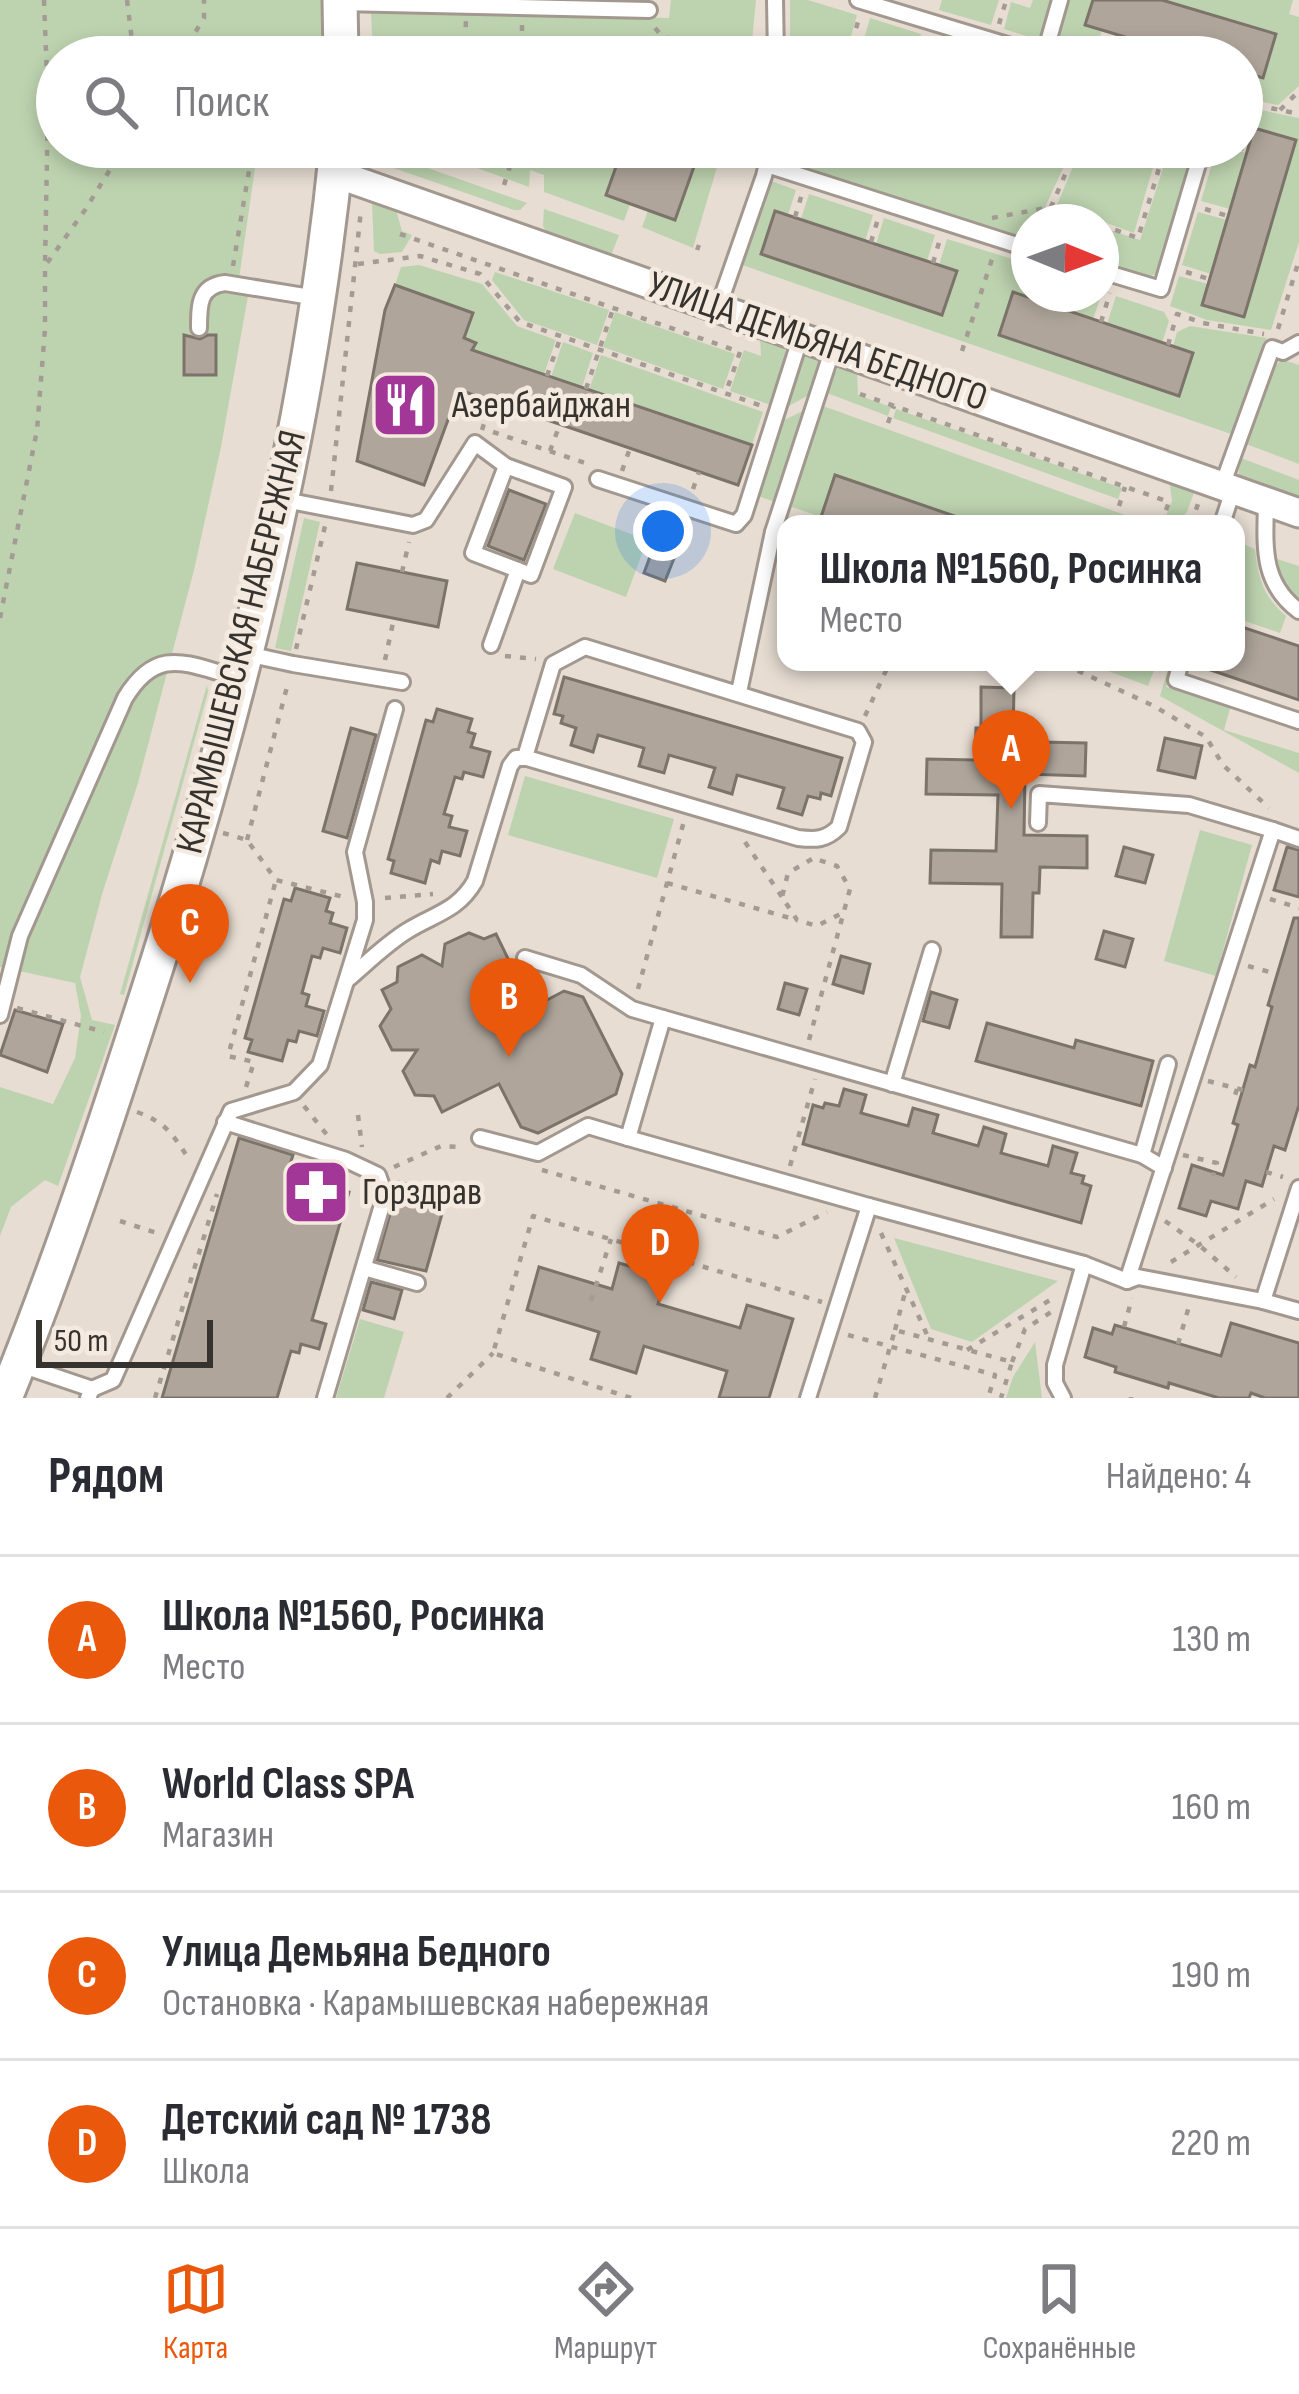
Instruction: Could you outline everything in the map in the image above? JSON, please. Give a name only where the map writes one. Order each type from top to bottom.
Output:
[{"type":"street","points":[[335,36],[340,2]]},
{"type":"street","name":"КАРАМЫШЕВСКАЯ НАБЕРЕЖНАЯ","points":[[5,1398],[126,1062],[200,827],[280,499],[329,231],[335,168]]},
{"type":"street","name":"УЛИЦА ДЕМЬЯНА БЕДНОГО","points":[[357,168],[718,308],[1219,490],[1299,513]]},
{"type":"lane","points":[[775,0],[776,36]]},
{"type":"lane","points":[[1051,36],[1060,0]]},
{"type":"lane","points":[[340,2],[649,10]]},
{"type":"lane","points":[[860,6],[969,36]]},
{"type":"lane","points":[[718,308],[766,168]]},
{"type":"lane","points":[[776,168],[1011,244]]},
{"type":"lane","points":[[1119,276],[1161,289],[1197,168]]},
{"type":"lane","points":[[200,328],[199,302],[214,284],[317,298]]},
{"type":"lane","points":[[601,472],[736,524],[744,515],[801,336]]},
{"type":"lane","points":[[1221,515],[1219,490],[1272,348],[1283,352],[1299,343]]},
{"type":"lane","points":[[784,515],[832,348]]},
{"type":"lane","points":[[280,499],[412,525],[426,520],[478,436],[506,466],[564,487],[531,574],[473,553],[506,466]]},
{"type":"lane","points":[[1266,502],[1269,569],[1282,598],[1299,611]]},
{"type":"lane","points":[[739,692],[777,542]]},
{"type":"lane","points":[[494,650],[518,570]]},
{"type":"lane","points":[[347,980],[404,932],[466,897],[509,766],[516,758],[815,840],[830,836],[839,827],[864,742],[858,730],[585,647],[553,664],[525,757]]},
{"type":"lane","points":[[0,1015],[20,936],[125,698],[146,669],[165,662],[293,664],[401,682]]},
{"type":"lane","points":[[1178,671],[1176,680],[1299,721]]},
{"type":"lane","points":[[18,1364],[90,1393],[112,1381],[231,1111],[294,1092],[320,1065],[365,920],[355,852],[395,709]]},
{"type":"lane","points":[[1039,823],[1040,794],[1189,805],[1299,838]]},
{"type":"lane","points":[[1136,1279],[1150,1210],[1273,830]]},
{"type":"lane","points":[[892,1084],[932,950]]},
{"type":"lane","points":[[525,958],[581,975],[632,1010],[1142,1155],[1164,1168]]},
{"type":"lane","points":[[628,1138],[663,1018]]},
{"type":"lane","points":[[1142,1155],[1168,1064]]},
{"type":"lane","points":[[224,1122],[346,1160],[378,1175],[386,1195],[325,1398]]},
{"type":"lane","points":[[476,1144],[538,1153],[588,1126],[1136,1279],[1299,1311]]},
{"type":"lane","points":[[1263,1301],[1299,1188]]},
{"type":"lane","points":[[808,1398],[869,1206]]},
{"type":"lane","points":[[1063,1398],[1055,1383],[1055,1364],[1084,1264]]},
{"type":"lane","points":[[364,1268],[417,1283]]},
{"type":"path","points":[[44,0],[45,36]]},
{"type":"path","points":[[127,0],[131,36]]},
{"type":"path","points":[[193,36],[204,18],[204,0]]},
{"type":"path","points":[[997,30],[1006,1]]},
{"type":"path","points":[[853,36],[860,6]]},
{"type":"path","points":[[522,7],[522,36]]},
{"type":"path","points":[[1108,36],[1109,32]]},
{"type":"path","points":[[1280,110],[1299,91]]},
{"type":"path","points":[[1263,106],[1299,114]]},
{"type":"path","points":[[0,618],[37,430],[45,329],[47,168]]},
{"type":"path","points":[[45,266],[111,168]]},
{"type":"path","points":[[230,284],[249,168]]},
{"type":"path","points":[[504,184],[509,168]]},
{"type":"path","points":[[1052,204],[1068,168]]},
{"type":"path","points":[[1119,231],[1138,238],[1159,168]]},
{"type":"path","points":[[795,217],[804,188]]},
{"type":"path","points":[[1186,203],[1228,216]]},
{"type":"path","points":[[362,204],[328,511],[247,840],[276,880],[365,902]]},
{"type":"path","points":[[871,242],[880,213]]},
{"type":"path","points":[[966,231],[968,222],[1011,214]]},
{"type":"path","points":[[932,263],[942,233]]},
{"type":"path","points":[[400,234],[740,352],[725,394]]},
{"type":"path","points":[[962,351],[995,250]]},
{"type":"path","points":[[358,264],[420,256],[480,274],[520,322],[766,408]]},
{"type":"path","points":[[1168,345],[1177,314],[1276,336],[1299,260]]},
{"type":"path","points":[[1168,266],[1209,279]]},
{"type":"path","points":[[586,389],[613,308]]},
{"type":"path","points":[[1101,322],[1104,312]]},
{"type":"path","points":[[548,376],[561,337]]},
{"type":"path","points":[[860,394],[1168,502],[1162,515]]},
{"type":"path","points":[[491,401],[478,436],[550,451],[621,475],[630,448]]},
{"type":"path","points":[[888,423],[894,406]]},
{"type":"path","points":[[550,451],[560,424]]},
{"type":"path","points":[[690,498],[698,472]]},
{"type":"path","points":[[1119,506],[1126,487]]},
{"type":"path","points":[[1198,515],[1219,490]]},
{"type":"path","points":[[402,572],[412,525]]},
{"type":"path","points":[[382,679],[394,618]]},
{"type":"path","points":[[494,650],[539,659]]},
{"type":"path","points":[[858,730],[886,671]]},
{"type":"path","points":[[1077,671],[1154,706],[1206,737],[1223,765],[1269,808]]},
{"type":"path","points":[[632,1010],[684,821]]},
{"type":"path","points":[[742,839],[796,920]]},
{"type":"path","points":[[782,897],[788,873],[813,858],[837,866],[850,889],[785,1183]]},
{"type":"path","points":[[247,1085],[254,1062],[228,1056],[276,880]]},
{"type":"path","points":[[667,883],[818,926],[844,912]]},
{"type":"path","points":[[394,897],[469,891]]},
{"type":"path","points":[[1276,901],[1279,892]]},
{"type":"path","points":[[1252,895],[1296,909]]},
{"type":"path","points":[[1231,961],[1275,976]]},
{"type":"path","points":[[15,1007],[87,1028]]},
{"type":"path","points":[[1193,1076],[1240,1092]]},
{"type":"path","points":[[294,1092],[346,1160]]},
{"type":"path","points":[[358,1115],[362,1148]]},
{"type":"path","points":[[166,1127],[201,1177]]},
{"type":"path","points":[[414,1157],[441,1146],[476,1144]]},
{"type":"path","points":[[1169,1151],[1217,1163],[1213,1176]]},
{"type":"path","points":[[533,1167],[776,1237],[851,1201]]},
{"type":"path","points":[[155,1398],[221,1180]]},
{"type":"path","points":[[1124,1327],[1136,1279],[1279,1196]]},
{"type":"path","points":[[869,1206],[929,1339]]},
{"type":"path","points":[[1150,1210],[1263,1301]]},
{"type":"path","points":[[447,1398],[493,1353],[533,1216],[839,1306]]},
{"type":"path","points":[[120,1221],[136,1226]]},
{"type":"path","points":[[591,1301],[611,1239]]},
{"type":"path","points":[[1178,1344],[1194,1288]]},
{"type":"path","points":[[875,1398],[906,1289]]},
{"type":"path","points":[[968,1350],[1077,1290]]},
{"type":"path","points":[[1001,1398],[1025,1329],[1077,1290]]},
{"type":"path","points":[[831,1330],[995,1375]]},
{"type":"path","points":[[895,1330],[1012,1362]]},
{"type":"path","points":[[493,1353],[631,1398]]},
{"type":"path","points":[[988,1398],[1000,1358]]},
{"type":"green space","points":[[0,0],[325,0],[324,36],[36,36],[36,168],[255,168],[237,293],[248,296],[221,447],[138,783],[80,977],[92,1020],[115,1025],[58,1186],[45,1180],[11,1207],[0,1236],[0,1087],[53,1104],[75,1058],[81,1016],[75,983],[0,967]]},
{"type":"green space","points":[[671,0],[756,0],[752,36],[372,36],[371,12],[669,18]]},
{"type":"green space","points":[[790,0],[808,0],[857,15],[851,36],[790,36]]},
{"type":"green space","points":[[942,0],[999,0],[991,25],[939,10]]},
{"type":"green space","points":[[1033,0],[1055,0],[1044,36],[1004,29],[1011,2],[1030,8]]},
{"type":"green space","points":[[1066,0],[1093,0],[1086,25],[1102,30],[1100,36],[1055,36]]},
{"type":"green space","points":[[1162,0],[1293,0],[1289,14],[1299,17],[1299,86],[1278,105],[1263,102],[1263,77],[1275,34]]},
{"type":"green space","points":[[870,18],[921,34],[920,36],[865,36]]},
{"type":"green space","points":[[1263,110],[1299,118],[1299,242],[1271,330],[1207,320],[1170,306],[1179,276],[1208,284],[1203,305],[1244,316],[1296,141],[1263,131]]},
{"type":"green space","points":[[394,168],[428,168],[527,203],[514,210]]},
{"type":"green space","points":[[477,168],[616,168],[606,195],[630,204],[624,221],[544,192],[544,175],[530,170],[529,187]]},
{"type":"green space","points":[[694,168],[717,168],[693,248],[642,227],[648,211],[675,220]]},
{"type":"green space","points":[[806,168],[1063,168],[1046,204],[1011,204],[1011,235]]},
{"type":"green space","points":[[1072,168],[1153,168],[1134,233],[1119,228],[1119,204],[1057,204]]},
{"type":"green space","points":[[1163,168],[1189,168],[1154,275],[1119,268],[1119,233],[1140,240]]},
{"type":"green space","points":[[1211,168],[1242,168],[1230,209],[1201,201]]},
{"type":"green space","points":[[771,181],[796,190],[788,215],[775,211],[761,255],[942,315],[957,272],[939,265],[947,239],[1011,259],[1011,312],[1017,312],[1000,335],[1178,396],[1193,354],[1173,346],[1177,332],[1190,326],[1267,338],[1231,434],[742,265]]},
{"type":"green space","points":[[809,194],[873,215],[865,241],[801,219]]},
{"type":"green space","points":[[372,202],[396,210],[402,231],[412,235],[402,252],[374,251]]},
{"type":"green space","points":[[544,209],[619,235],[612,253],[547,234]]},
{"type":"green space","points":[[1198,212],[1227,220],[1211,274],[1182,265]]},
{"type":"green space","points":[[884,218],[935,235],[927,261],[876,244]]},
{"type":"green space","points":[[419,265],[482,284],[517,326],[556,340],[544,374],[472,350],[475,343],[464,338],[472,313],[395,285],[401,267]]},
{"type":"green space","points":[[495,272],[609,310],[597,345],[524,320],[492,280]]},
{"type":"green space","points":[[1119,297],[1164,312],[1169,321],[1162,343],[1107,324],[1111,312],[1119,312]]},
{"type":"green space","points":[[615,312],[735,354],[723,389],[603,347]]},
{"type":"green space","points":[[760,336],[778,341],[786,355],[771,405],[730,391],[744,350],[761,356]]},
{"type":"green space","points":[[563,342],[593,353],[582,387],[551,377]]},
{"type":"green space","points":[[808,352],[820,359],[809,395],[787,407],[802,358]]},
{"type":"green space","points":[[601,355],[763,412],[752,445],[589,390]]},
{"type":"green space","points":[[1283,360],[1299,365],[1299,464],[1246,444],[1274,366]]},
{"type":"green space","points":[[839,364],[857,371],[858,395],[891,407],[888,416],[827,393]]},
{"type":"green space","points":[[823,406],[1125,515],[953,515],[836,475],[822,515],[789,506]]},
{"type":"green space","points":[[896,409],[1122,488],[1118,499],[893,418]]},
{"type":"green space","points":[[805,410],[775,502],[758,496],[782,421]]},
{"type":"green space","points":[[1241,458],[1299,480],[1299,502],[1241,481]]},
{"type":"green space","points":[[1169,479],[1195,490],[1184,515],[1166,515],[1172,501]]},
{"type":"green space","points":[[575,513],[647,540],[626,597],[553,569]]},
{"type":"green space","points":[[304,518],[320,522],[291,651],[275,648]]},
{"type":"green space","points":[[1245,545],[1255,549],[1263,587],[1286,616],[1280,633],[1245,621]]},
{"type":"green space","points":[[1277,559],[1299,566],[1299,600],[1283,583]]},
{"type":"green space","points":[[1108,671],[1154,671],[1148,686]]},
{"type":"green space","points":[[1170,671],[1166,687],[1230,708],[1224,730],[1299,753],[1299,773],[1160,696]]},
{"type":"green space","points":[[207,685],[124,995],[120,994]]},
{"type":"green space","points":[[525,776],[674,819],[657,878],[508,835]]},
{"type":"green space","points":[[1200,830],[1252,845],[1216,976],[1164,961]]},
{"type":"green space","points":[[894,1238],[1058,1281],[972,1342],[931,1329]]},
{"type":"green space","points":[[360,1319],[404,1332],[384,1398],[336,1398]]},
{"type":"green space","points":[[1035,1342],[1042,1398],[1006,1398],[1013,1377]]},
{"type":"building","points":[[1093,0],[1162,0],[1276,34],[1263,78],[1263,36],[1122,36],[1085,25]]},
{"type":"building","points":[[1263,131],[1296,140],[1244,317],[1202,305],[1242,168],[1263,168]]},
{"type":"building","points":[[616,168],[694,168],[675,220],[606,195]]},
{"type":"building","points":[[775,211],[957,271],[942,315],[761,254]]},
{"type":"building","points":[[395,285],[473,313],[464,338],[476,343],[472,350],[752,445],[738,485],[459,390],[424,485],[357,461],[385,310]]},
{"type":"building","points":[[1011,298],[1011,312],[1072,312],[1193,353],[1179,396],[999,335]]},
{"type":"building","points":[[184,335],[200,339],[216,335],[216,375],[184,375]]},
{"type":"building","points":[[835,475],[952,515],[822,515]]},
{"type":"building","points":[[509,490],[546,504],[524,560],[488,546]]},
{"type":"building","points":[[655,543],[677,551],[665,581],[644,573]]},
{"type":"building","points":[[357,563],[447,581],[438,627],[347,609]]},
{"type":"building","points":[[1245,628],[1299,646],[1299,700],[1214,671],[1245,671]]},
{"type":"building","points":[[564,677],[842,758],[831,796],[808,796],[802,815],[778,808],[784,788],[737,775],[732,794],[709,787],[715,768],[669,755],[664,773],[639,766],[644,748],[598,735],[593,752],[571,745],[576,728],[561,723],[563,716],[554,714]]},
{"type":"building","points":[[981,687],[1014,688],[1013,737],[1086,743],[1085,776],[1025,774],[1024,835],[1087,836],[1087,868],[1040,867],[1039,893],[1033,893],[1032,937],[1001,937],[1002,884],[930,883],[931,850],[996,851],[998,795],[926,794],[927,759],[975,760]]},
{"type":"building","points":[[437,709],[472,719],[471,747],[490,752],[483,777],[464,772],[462,779],[455,777],[444,814],[452,816],[449,827],[467,831],[460,856],[442,851],[439,863],[431,860],[425,883],[391,873],[394,861],[388,859],[426,720],[433,722]]},
{"type":"building","points":[[351,728],[376,735],[347,838],[323,831]]},
{"type":"building","points":[[1165,738],[1202,746],[1195,778],[1158,770]]},
{"type":"building","points":[[1124,847],[1153,855],[1145,883],[1116,876]]},
{"type":"building","points":[[1287,847],[1299,850],[1299,897],[1274,890]]},
{"type":"building","points":[[295,888],[330,898],[326,911],[333,913],[330,923],[347,928],[340,953],[323,948],[320,958],[312,956],[302,993],[309,995],[306,1006],[324,1011],[317,1036],[299,1031],[296,1042],[288,1040],[282,1061],[248,1052],[252,1040],[245,1038],[284,899],[291,901]]},
{"type":"building","points":[[1294,918],[1299,918],[1299,1105],[1285,1150],[1274,1146],[1262,1186],[1246,1181],[1238,1209],[1211,1201],[1206,1216],[1179,1208],[1192,1165],[1223,1175],[1238,1125],[1233,1123],[1250,1065],[1255,1067]]},
{"type":"building","points":[[1104,931],[1133,939],[1125,967],[1096,959]]},
{"type":"building","points":[[469,933],[484,939],[496,934],[532,1008],[564,991],[583,997],[622,1074],[616,1094],[538,1133],[521,1127],[499,1084],[442,1112],[434,1096],[415,1095],[403,1071],[417,1050],[392,1050],[380,1026],[391,1009],[382,990],[397,982],[398,967],[422,955],[442,966],[445,944]]},
{"type":"building","points":[[841,956],[870,964],[863,993],[833,984]]},
{"type":"building","points":[[785,983],[807,989],[799,1015],[778,1009]]},
{"type":"building","points":[[931,992],[957,1000],[949,1028],[923,1021]]},
{"type":"building","points":[[15,1010],[63,1024],[47,1072],[0,1055]]},
{"type":"building","points":[[987,1023],[1074,1048],[1076,1040],[1153,1061],[1141,1106],[976,1061]]},
{"type":"building","points":[[844,1089],[866,1095],[861,1113],[908,1126],[913,1108],[938,1115],[933,1133],[978,1146],[984,1127],[1006,1134],[1001,1153],[1048,1166],[1053,1146],[1077,1153],[1071,1173],[1084,1176],[1082,1183],[1091,1186],[1081,1223],[803,1144],[813,1105],[839,1106]]},
{"type":"building","points":[[239,1138],[293,1155],[287,1174],[349,1192],[312,1320],[326,1324],[319,1349],[301,1344],[299,1353],[291,1351],[277,1398],[162,1398]]},
{"type":"building","points":[[399,1182],[447,1196],[426,1271],[377,1260]]},
{"type":"building","points":[[619,1263],[666,1277],[658,1304],[740,1328],[747,1305],[793,1319],[769,1398],[719,1398],[727,1371],[644,1346],[636,1373],[591,1359],[599,1332],[527,1310],[539,1267],[612,1289]]},
{"type":"building","points":[[371,1282],[402,1290],[394,1319],[363,1310]]},
{"type":"building","points":[[1231,1323],[1299,1343],[1299,1398],[1251,1393],[1249,1398],[1219,1398],[1115,1372],[1116,1367],[1085,1357],[1093,1328],[1112,1334],[1115,1325],[1221,1356]]},
{"type":"place","name":"Азербайджан","points":[[405,405]]},
{"type":"place","name":"Школа №1560, Росинка","points":[[1011,809]]},
{"type":"place","name":"Улица Демьяна Бедного","points":[[190,983]]},
{"type":"place","name":"World Class SPA","points":[[509,1057]]},
{"type":"place","name":"Горздрав","points":[[316,1192]]},
{"type":"place","name":"Детский сад № 1738","points":[[660,1303]]}]
